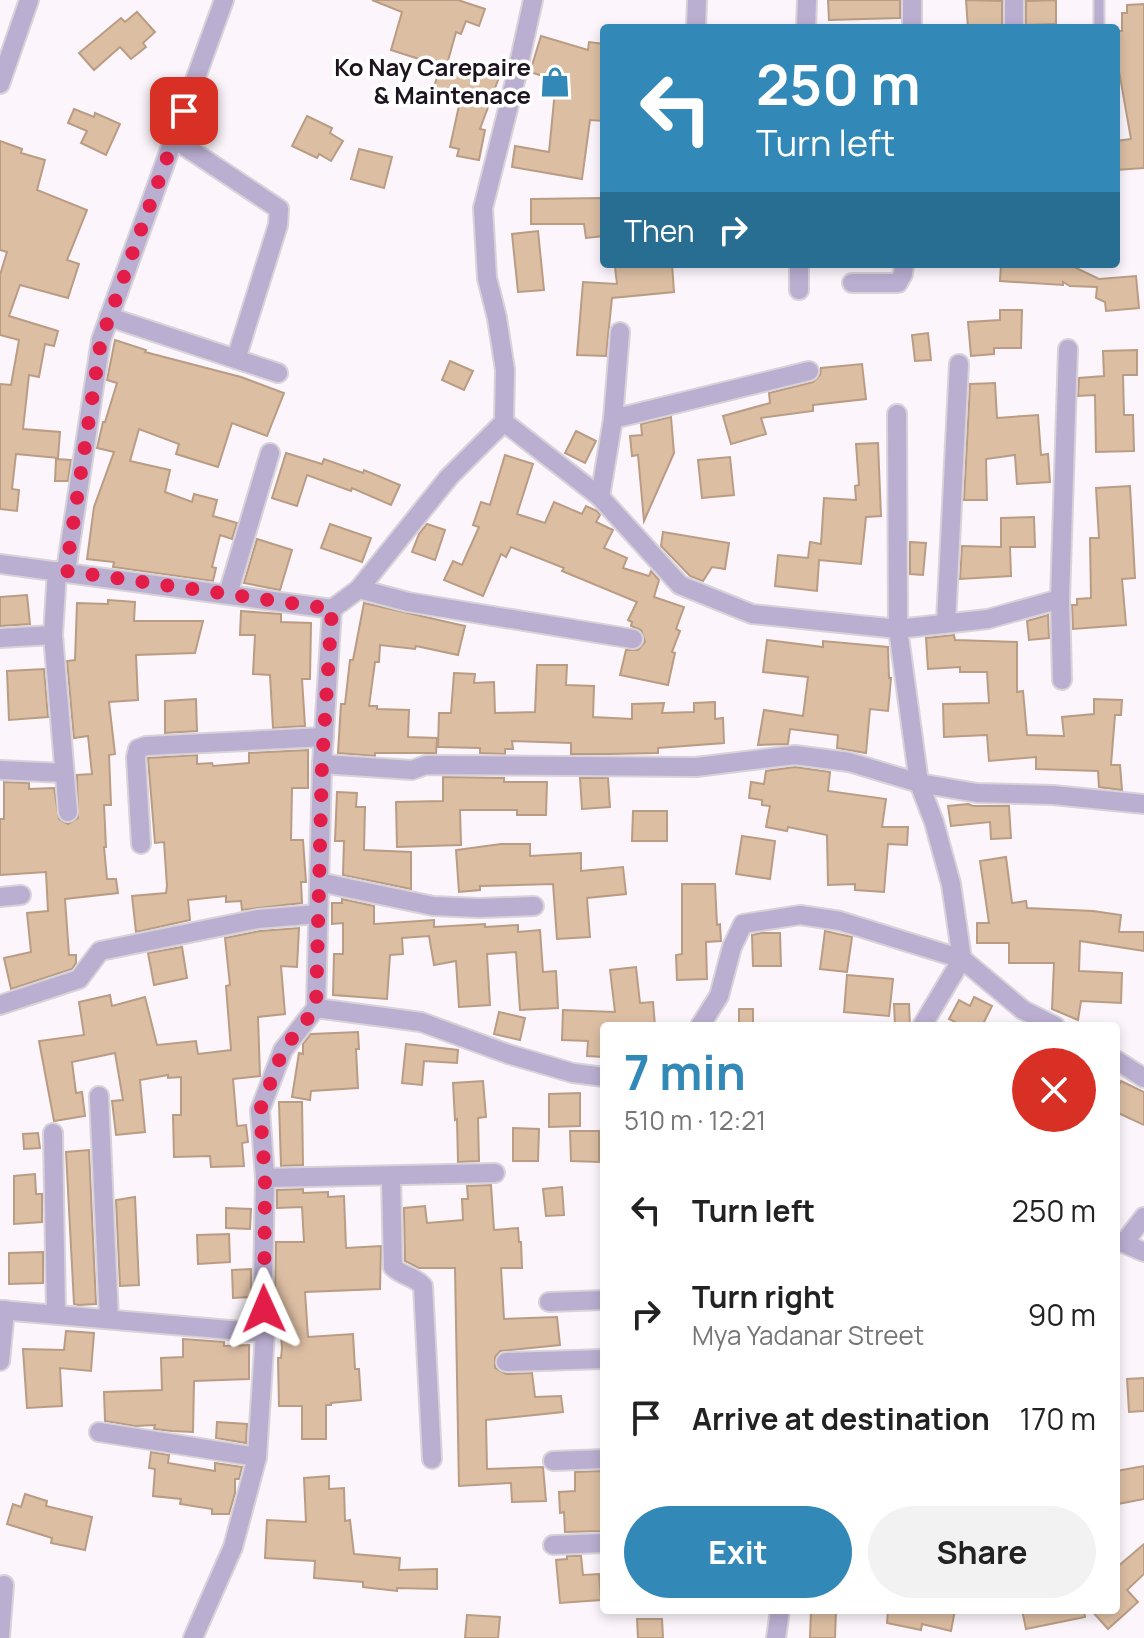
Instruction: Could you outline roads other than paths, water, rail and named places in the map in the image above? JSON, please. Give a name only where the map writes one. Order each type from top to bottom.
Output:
[{"type":"street","points":[[0,84],[29,0]]},
{"type":"street","points":[[68,812],[53,635],[101,340],[224,0]]},
{"type":"street","points":[[0,564],[332,609],[359,589],[449,477],[504,422],[505,370],[487,278],[483,208],[533,0]]},
{"type":"street","points":[[696,24],[697,0]]},
{"type":"street","points":[[806,24],[807,0]]},
{"type":"street","points":[[912,0],[912,24]]},
{"type":"street","points":[[1014,0],[1014,24]]},
{"type":"street","points":[[174,139],[279,209],[278,225],[236,359]]},
{"type":"street","points":[[799,268],[799,290]]},
{"type":"street","points":[[852,283],[898,283],[904,268]]},
{"type":"street","points":[[109,317],[278,373]]},
{"type":"street","points":[[600,497],[613,419],[620,332]]},
{"type":"street","points":[[1062,680],[1060,599],[1068,349]]},
{"type":"street","points":[[946,622],[959,364]]},
{"type":"street","points":[[613,419],[809,371]]},
{"type":"street","points":[[897,414],[898,629],[919,783],[934,822],[951,884],[962,959],[924,1022]]},
{"type":"street","points":[[504,422],[600,497],[680,585],[752,614],[898,629],[988,619],[1060,599]]},
{"type":"street","points":[[228,594],[270,453]]},
{"type":"street","points":[[359,589],[408,602],[633,639]]},
{"type":"street","points":[[193,1638],[233,1547],[257,1457],[265,1333],[265,1178],[260,1110],[283,1050],[316,1008],[322,764],[332,609]]},
{"type":"street","points":[[0,638],[53,635]]},
{"type":"street","points":[[141,844],[138,749],[146,746],[324,737]]},
{"type":"street","points":[[322,764],[412,770],[426,765],[696,767],[795,755],[849,762],[919,783],[977,793],[1053,795],[1144,804]]},
{"type":"street","points":[[0,770],[64,773]]},
{"type":"street","points":[[319,882],[433,906],[534,906]]},
{"type":"street","points":[[0,897],[21,895]]},
{"type":"street","points":[[0,1005],[79,979],[100,951],[258,919],[318,914]]},
{"type":"street","points":[[703,1022],[719,996],[732,947],[743,924],[800,915],[840,921],[962,959],[1023,1010],[1047,1022]]},
{"type":"street","points":[[316,1008],[421,1022],[508,1054],[573,1073],[600,1076]]},
{"type":"street","points":[[1120,1063],[1144,1078]]},
{"type":"street","points":[[99,1096],[109,1319]]},
{"type":"street","points":[[53,1133],[56,1314]]},
{"type":"street","points":[[265,1178],[495,1173]]},
{"type":"street","points":[[391,1176],[393,1267],[400,1274],[416,1278],[423,1286],[432,1459]]},
{"type":"street","points":[[1144,1217],[1120,1242],[1144,1252]]},
{"type":"street","points":[[549,1302],[600,1300]]},
{"type":"street","points":[[0,1361],[2,1310],[265,1333]]},
{"type":"street","points":[[506,1362],[600,1359]]},
{"type":"street","points":[[99,1432],[257,1457]]},
{"type":"street","points":[[553,1461],[600,1459]]},
{"type":"street","points":[[553,1545],[600,1543]]},
{"type":"street","points":[[0,1636],[4,1585]]},
{"type":"street","points":[[776,1638],[779,1614]]},
{"type":"lane","points":[[1099,0],[1099,24]]},
{"type":"place","name":"Ko Nay Carepaire & Maintenace","points":[[555,82]]}]
